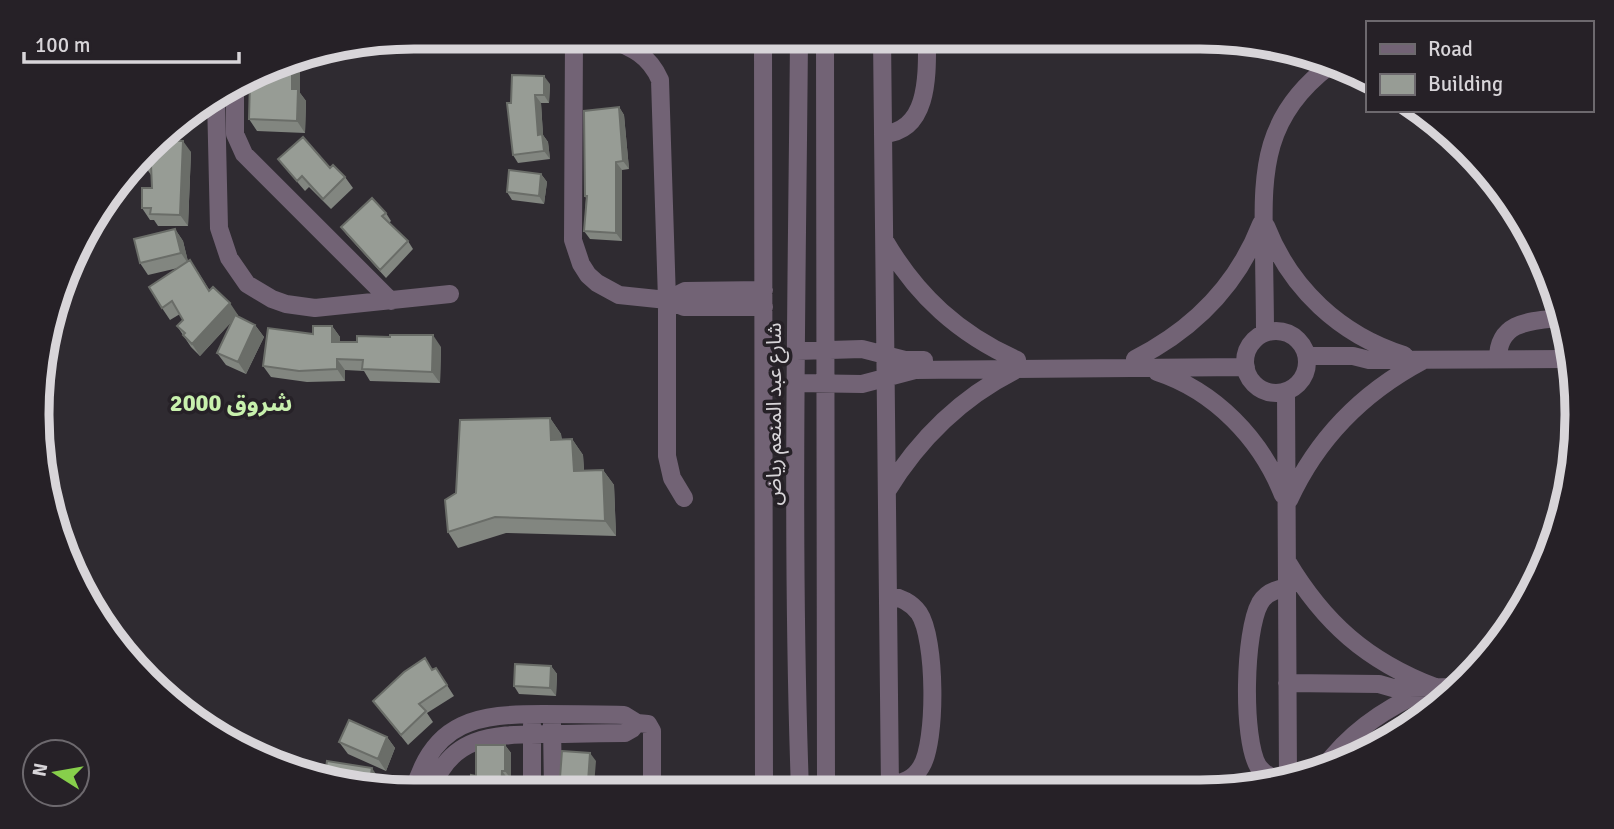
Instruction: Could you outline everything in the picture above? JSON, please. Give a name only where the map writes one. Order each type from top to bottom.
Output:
[{"type":"street","points":[[574,49],[573,240],[588,275],[607,290],[631,298],[667,300],[684,307],[764,299]]},
{"type":"street","points":[[632,49],[649,60],[660,80],[667,300],[667,456],[673,478],[684,498]]},
{"type":"street","points":[[763,49],[764,780]]},
{"type":"street","name":"شارع عبد المنعم رياض","points":[[799,49],[797,710],[800,780]]},
{"type":"street","points":[[825,49],[826,780]]},
{"type":"street","points":[[882,49],[890,780]]},
{"type":"street","points":[[883,134],[902,130],[917,116],[925,80],[926,49]]},
{"type":"street","points":[[1265,333],[1262,192],[1266,167],[1272,142],[1283,118],[1298,95],[1324,71]]},
{"type":"street","points":[[227,101],[244,154],[391,301]]},
{"type":"street","points":[[226,102],[219,228],[229,258],[247,284],[272,299],[301,307],[330,307],[450,294]]},
{"type":"street","points":[[1263,217],[1284,263],[1316,303],[1357,334],[1402,354],[1425,360]]},
{"type":"street","points":[[1139,364],[1214,302],[1243,262],[1263,217]]},
{"type":"street","points":[[884,239],[913,283],[950,320],[1017,364]]},
{"type":"street","points":[[1498,359],[1501,341],[1513,328],[1521,324],[1553,319]]},
{"type":"street","points":[[1283,332],[1291,335],[1304,348],[1307,362],[1300,382],[1286,391],[1269,392],[1254,383],[1246,363],[1254,341],[1265,333],[1283,332]]},
{"type":"street","points":[[797,351],[862,349],[915,360],[1017,364],[1246,363]]},
{"type":"street","points":[[1307,362],[1353,366],[1369,360],[1561,359]]},
{"type":"street","points":[[1286,505],[1320,446],[1350,411],[1385,383],[1425,360]]},
{"type":"street","points":[[797,383],[850,385],[915,370],[1017,364]]},
{"type":"street","points":[[887,491],[915,448],[933,429],[972,395],[1017,364]]},
{"type":"street","points":[[1139,364],[1192,388],[1235,420],[1266,461],[1286,505]]},
{"type":"street","points":[[1286,391],[1288,769]]},
{"type":"street","points":[[1287,560],[1314,602],[1349,638],[1390,667],[1435,687]]},
{"type":"street","points":[[1265,774],[1256,761],[1251,736],[1248,660],[1257,610],[1271,591],[1287,588]]},
{"type":"street","points":[[888,595],[905,600],[922,617],[928,645],[933,701],[931,729],[922,766],[908,780]]},
{"type":"street","points":[[1287,688],[1379,684],[1393,688],[1442,687]]},
{"type":"street","points":[[1335,754],[1366,724],[1388,709],[1435,687]]},
{"type":"street","points":[[532,714],[532,780]]},
{"type":"street","points":[[418,780],[426,760],[447,735],[461,726],[492,715],[532,714],[624,715],[637,723],[648,724],[652,731],[652,780]]},
{"type":"street","points":[[552,714],[553,780]]},
{"type":"street","points":[[436,780],[448,760],[469,744],[493,736],[625,733],[637,723]]},
{"type":"building","points":[[292,70],[292,89],[298,89],[297,121],[249,119],[250,89]]},
{"type":"building","points":[[512,75],[544,76],[544,95],[535,95],[538,135],[542,134],[544,151],[513,155],[507,103],[511,103]]},
{"type":"building","points":[[619,107],[623,161],[616,162],[616,233],[584,231],[587,196],[584,111]]},
{"type":"building","points":[[303,137],[330,168],[333,165],[345,177],[323,199],[302,176],[297,181],[278,159]]},
{"type":"building","points":[[173,141],[183,141],[180,215],[150,214],[151,208],[142,208],[142,188],[152,188],[151,165],[148,165]]},
{"type":"building","points":[[509,170],[541,174],[539,196],[507,192]]},
{"type":"building","points":[[372,198],[386,213],[382,216],[408,241],[380,270],[341,227]]},
{"type":"building","points":[[175,229],[181,253],[140,263],[134,239]]},
{"type":"building","points":[[190,260],[209,291],[213,287],[230,303],[192,344],[177,326],[183,320],[172,301],[162,308],[149,287]]},
{"type":"building","points":[[235,315],[255,325],[238,362],[217,353]]},
{"type":"building","points":[[313,326],[332,326],[332,342],[357,342],[357,336],[433,335],[432,372],[362,369],[363,360],[337,359],[337,369],[299,371],[263,366],[268,328],[313,334]]},
{"type":"building","points":[[550,418],[551,440],[572,439],[574,471],[603,470],[605,521],[495,517],[448,532],[445,500],[456,493],[460,420]]},
{"type":"building","points":[[425,658],[432,670],[436,668],[447,685],[419,704],[426,711],[401,735],[373,701],[404,672]]},
{"type":"building","points":[[515,664],[551,666],[550,688],[514,686]]},
{"type":"building","points":[[349,720],[387,737],[378,759],[339,742]]},
{"type":"building","points":[[476,745],[505,745],[505,771],[502,771],[502,780],[471,780],[471,775],[476,776]]},
{"type":"building","points":[[562,751],[590,753],[588,780],[560,780]]},
{"type":"building","points":[[327,761],[372,768],[370,777],[326,769]]},
{"type":"district","name":"شروق 2000","points":[[231,403]]}]
